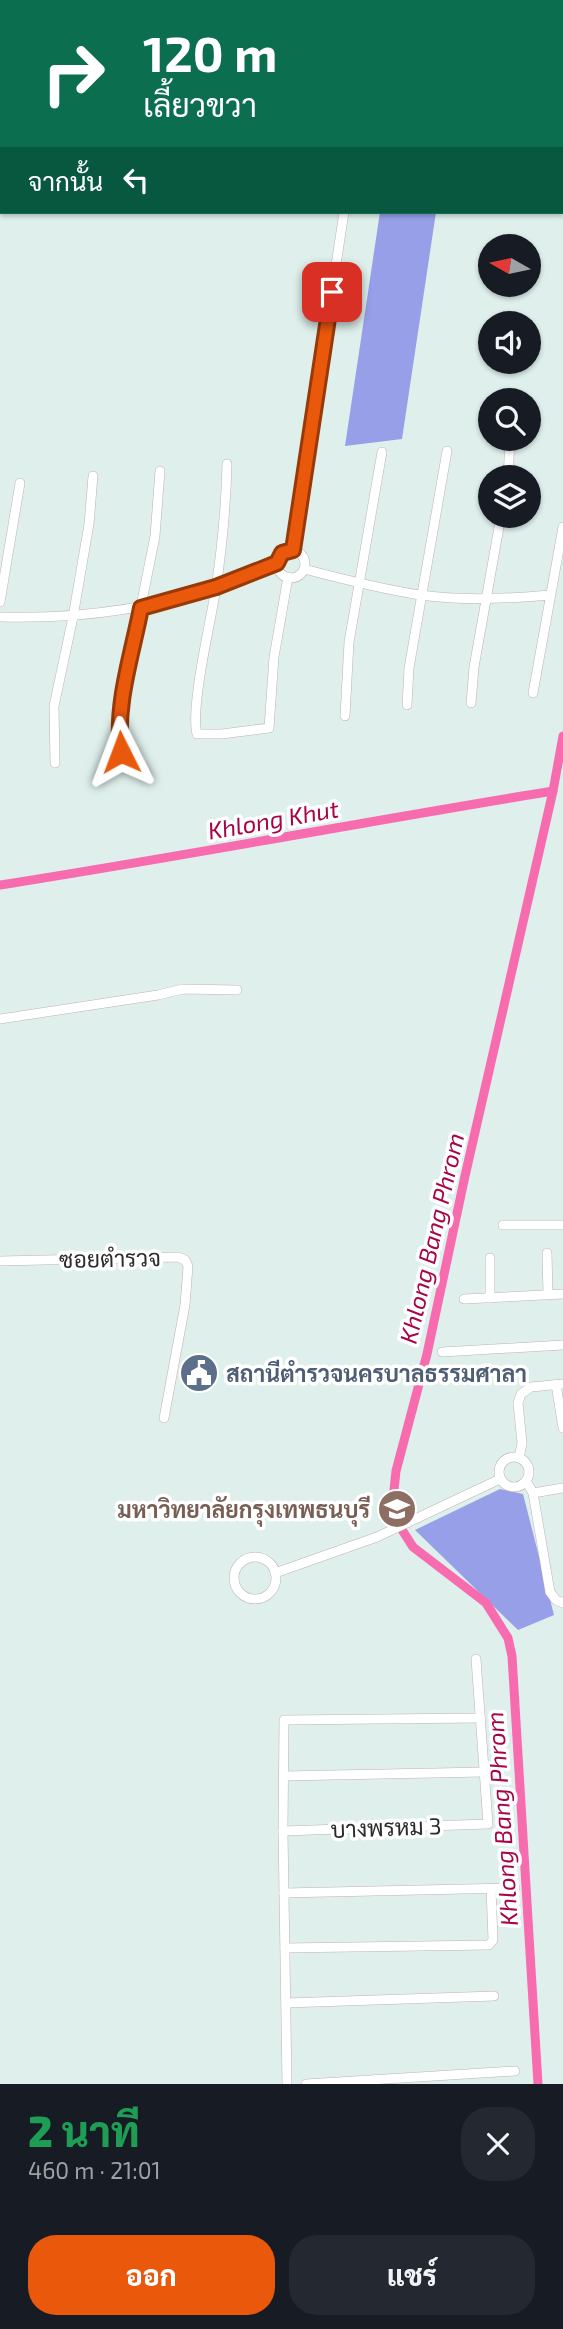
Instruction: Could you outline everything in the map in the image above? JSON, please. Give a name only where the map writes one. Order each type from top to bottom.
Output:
[{"type":"street","points":[[293,550],[345,214]]},
{"type":"street","points":[[407,705],[409,668],[447,451]]},
{"type":"street","points":[[345,716],[349,642],[382,452]]},
{"type":"street","points":[[227,464],[226,514],[199,692],[196,732],[202,735],[269,728],[274,657],[288,577]]},
{"type":"street","points":[[121,752],[121,706],[155,536],[160,471]]},
{"type":"street","points":[[55,763],[54,706],[89,524],[93,476]]},
{"type":"street","points":[[0,602],[20,483]]},
{"type":"street","points":[[533,693],[563,527]]},
{"type":"street","points":[[471,703],[474,667],[499,528]]},
{"type":"street","points":[[293,550],[303,557],[304,569],[296,577],[288,577],[279,571],[277,563],[282,553],[293,550]]},
{"type":"street","points":[[0,617],[73,617],[141,608],[216,587],[277,563]]},
{"type":"street","points":[[304,569],[421,595],[487,599],[550,595]]},
{"type":"street","points":[[0,1019],[183,989],[237,990]]},
{"type":"street","points":[[503,1226],[563,1225]]},
{"type":"street","points":[[547,1253],[548,1294]]},
{"type":"street","name":"ซอยตำรวจ","points":[[0,1261],[178,1257],[185,1260],[188,1266],[185,1305],[164,1418]]},
{"type":"street","points":[[490,1258],[490,1298]]},
{"type":"street","points":[[464,1299],[563,1294]]},
{"type":"street","points":[[442,1352],[563,1345]]},
{"type":"street","points":[[519,1458],[522,1443],[518,1406],[520,1397],[528,1387],[559,1384],[563,1428]]},
{"type":"street","points":[[512,1457],[519,1458],[528,1467],[523,1485],[513,1488],[500,1479],[499,1470],[503,1461],[512,1457]]},
{"type":"street","points":[[275,1573],[377,1537],[500,1479]]},
{"type":"street","points":[[526,1481],[533,1493],[550,1592],[556,1600],[563,1603]]},
{"type":"street","points":[[533,1493],[563,1488]]},
{"type":"street","points":[[250,1558],[265,1559],[275,1573],[274,1588],[261,1599],[250,1599],[242,1595],[234,1582],[236,1569],[240,1563],[250,1558]]},
{"type":"street","points":[[284,1776],[484,1772],[476,1659]]},
{"type":"street","points":[[287,2084],[283,1830],[285,1720],[480,1717]]},
{"type":"street","name":"บางพรหม 3","points":[[283,1830],[488,1824],[484,1772]]},
{"type":"street","points":[[284,1894],[515,1888]]},
{"type":"street","points":[[285,1948],[489,1945],[493,1940],[491,1889]]},
{"type":"street","points":[[286,2003],[494,1996]]},
{"type":"street","points":[[306,2084],[515,2071]]},
{"type":"shaded area","points":[[380,214],[436,214],[402,439],[345,446]]},
{"type":"shaded area","points":[[500,1489],[523,1494],[554,1615],[518,1630],[415,1530]]},
{"type":"waterway","name":"Khlong Bang Phrom","points":[[538,2084],[512,1656],[508,1638],[486,1603],[413,1547],[397,1522],[393,1499],[396,1471],[427,1354],[563,736]]},
{"type":"waterway","name":"Khlong Khut","points":[[0,885],[553,791]]},
{"type":"place","name":"สถานีตำรวจนครบาลธรรมศาลา","points":[[199,1373]]},
{"type":"place","name":"มหาวิทยาลัยกรุงเทพธนบุรี","points":[[397,1509]]},
{"type":"route","points":[[121,752],[121,706],[141,608],[216,587],[277,563],[282,553],[293,550],[332,292]]}]
